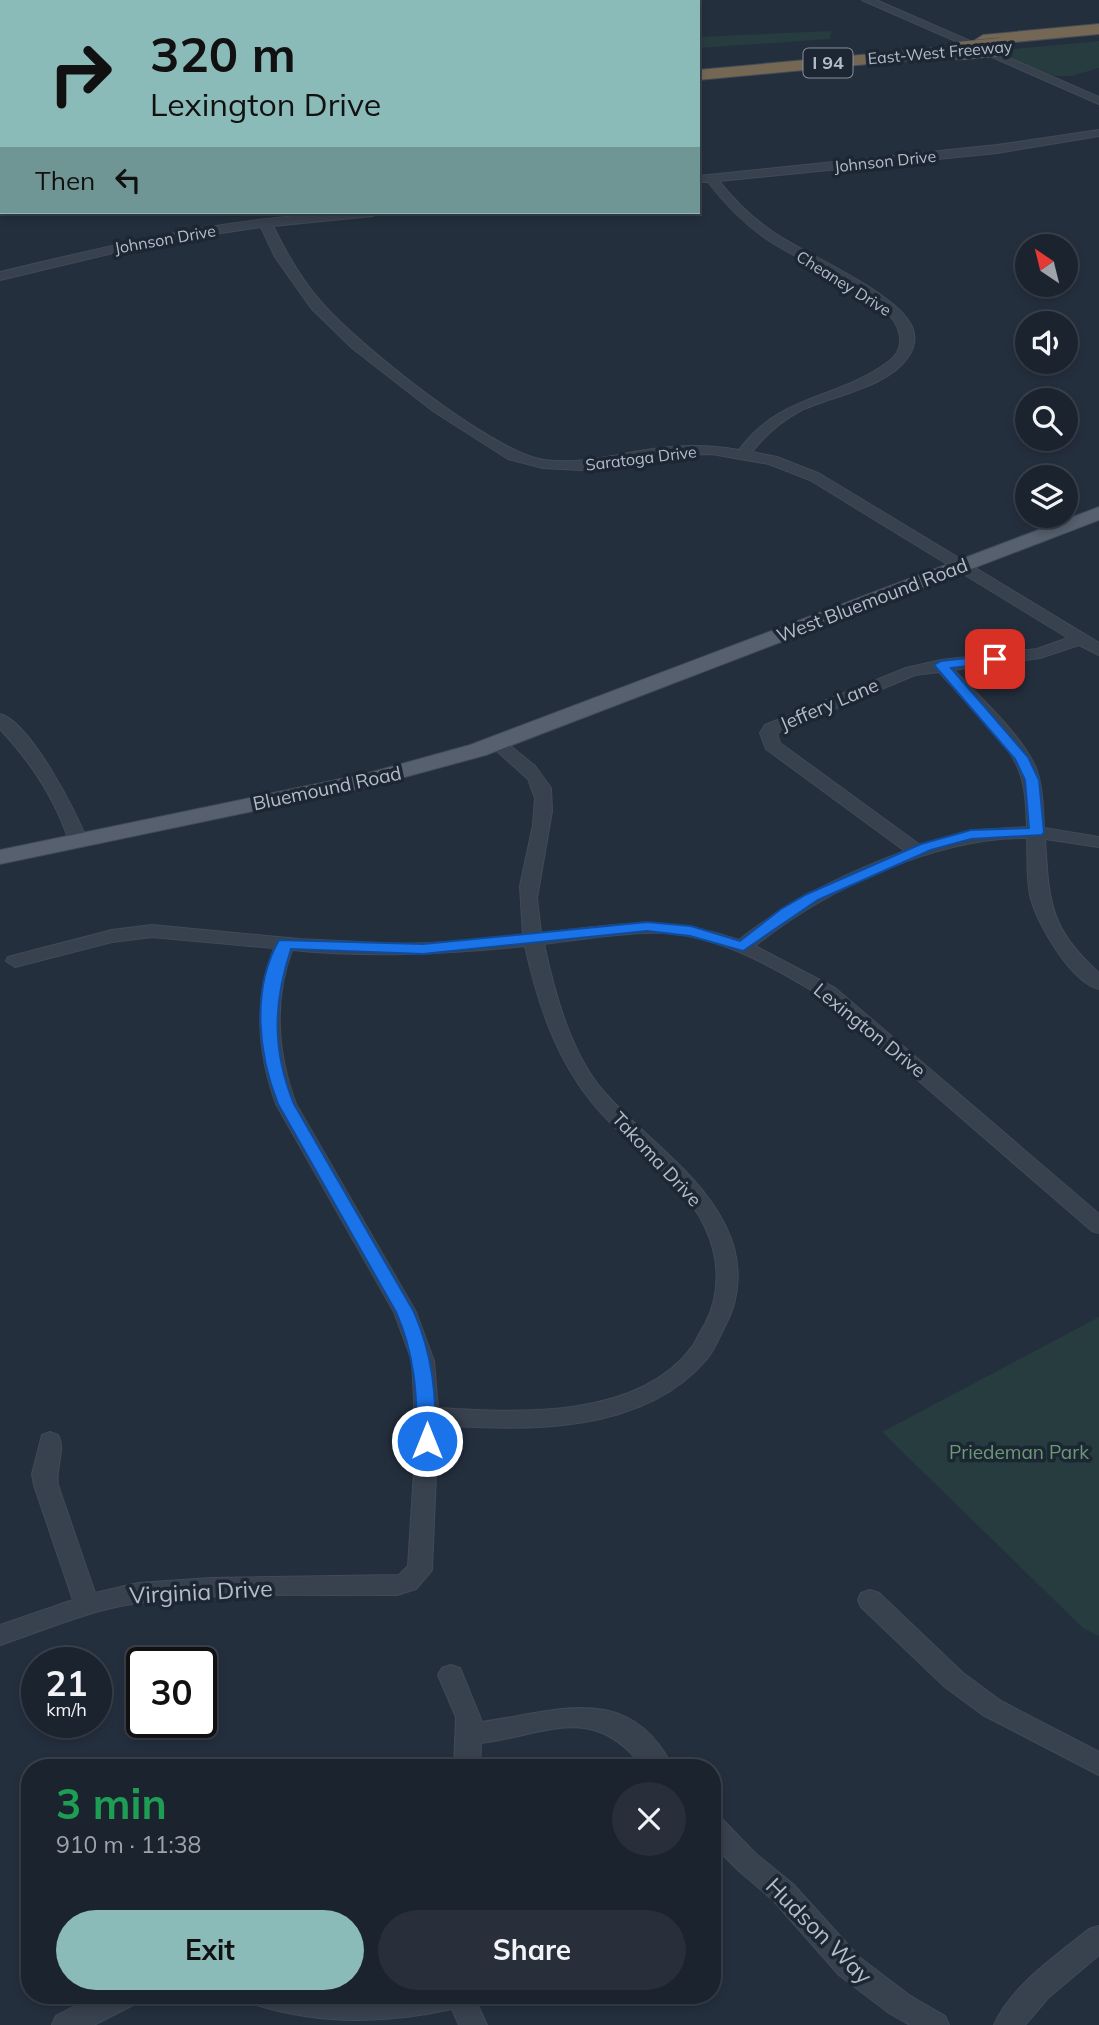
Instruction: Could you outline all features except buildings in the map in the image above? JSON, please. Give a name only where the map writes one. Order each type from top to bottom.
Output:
[{"type":"highway","name":"East-West Freeway","points":[[990,47],[1099,29]]},
{"type":"highway","name":"East-West Freeway","points":[[700,66],[950,47],[990,47],[1099,37]]},
{"type":"highway","name":"East-West Freeway","points":[[700,75],[950,47]]},
{"type":"main road","name":"West Bluemound Road","points":[[645,688],[1099,513]]},
{"type":"main road","name":"Bluemound Road","points":[[0,857],[388,775],[497,744],[645,688]]},
{"type":"street","points":[[867,0],[990,47],[1099,102]]},
{"type":"street","name":"Johnson Drive","points":[[705,179],[1005,149],[1071,138],[1099,130]]},
{"type":"street","name":"Cheaney Drive","points":[[705,179],[759,229],[888,306],[902,322],[908,339],[904,352],[888,370],[861,384],[813,400],[783,415],[764,429],[744,454]]},
{"type":"street","name":"Johnson Drive","points":[[0,276],[135,243],[265,223],[353,214]]},
{"type":"street","name":"Saratoga Drive","points":[[265,223],[281,257],[327,317],[340,325],[359,347],[439,408],[506,452],[527,460],[564,466],[605,463],[669,451],[712,450],[783,463],[815,477],[961,566]]},
{"type":"street","points":[[961,566],[1099,650]]},
{"type":"street","name":"Jeffery Lane","points":[[917,851],[772,745],[768,733],[779,723],[894,677],[941,665],[1040,653],[1080,639]]},
{"type":"street","points":[[941,665],[1021,757],[1032,780],[1039,895],[1046,918],[1073,959],[1099,983]]},
{"type":"street","points":[[0,719],[37,760],[50,779],[78,841]]},
{"type":"street","name":"Takoma Drive","points":[[427,1416],[557,1417],[610,1408],[640,1398],[671,1381],[705,1347],[715,1329],[727,1292],[725,1252],[709,1215],[688,1189],[599,1098],[570,1058],[534,939],[527,895],[544,798],[536,778],[497,744]]},
{"type":"street","points":[[743,946],[812,897],[917,851],[971,835],[1036,832],[1099,842]]},
{"type":"street","name":"Lexington Drive","points":[[15,961],[132,932],[190,934],[285,944],[411,950],[625,928],[665,927],[713,936],[777,962],[828,992],[1099,1226]]},
{"type":"street","points":[[285,944],[272,984],[268,1033],[279,1088],[405,1312],[423,1361],[427,1416]]},
{"type":"street","name":"Virginia Drive","points":[[0,1635],[87,1605],[138,1593],[170,1590],[326,1588],[407,1582],[420,1570],[425,1528],[427,1416]]},
{"type":"street","points":[[50,1441],[44,1474],[46,1485],[87,1605]]},
{"type":"street","points":[[870,1600],[954,1680],[992,1708],[1099,1764]]},
{"type":"street","points":[[451,1675],[468,1714],[468,1759]]},
{"type":"street","points":[[470,1734],[580,1716],[604,1720],[630,1734],[652,1759]]},
{"type":"street","name":"Hudson Way","points":[[721,1835],[783,1892],[849,1966],[881,1992],[935,2025]]},
{"type":"street","points":[[1008,2025],[1019,2008],[1045,1981],[1099,1938]]},
{"type":"street","points":[[66,2025],[107,2004]]},
{"type":"street","points":[[296,2004],[354,2010],[420,2004]]},
{"type":"street","points":[[462,2004],[473,2025]]},
{"type":"green space","points":[[831,31],[830,39],[700,48],[700,37]]},
{"type":"green space","points":[[1099,41],[1099,68],[1072,76],[1055,76],[991,51]]},
{"type":"green space","name":"Priedeman Park","points":[[1099,1317],[1099,1636],[1083,1628],[882,1432]]},
{"type":"route","points":[[427,1441],[426,1383],[416,1338],[405,1312],[279,1088],[271,1055],[268,1010],[277,960],[285,944],[359,949],[423,949],[625,928],[665,927],[713,936],[743,946],[812,897],[926,847],[971,835],[1036,832],[1032,780],[1021,757],[941,665],[995,659]]}]
